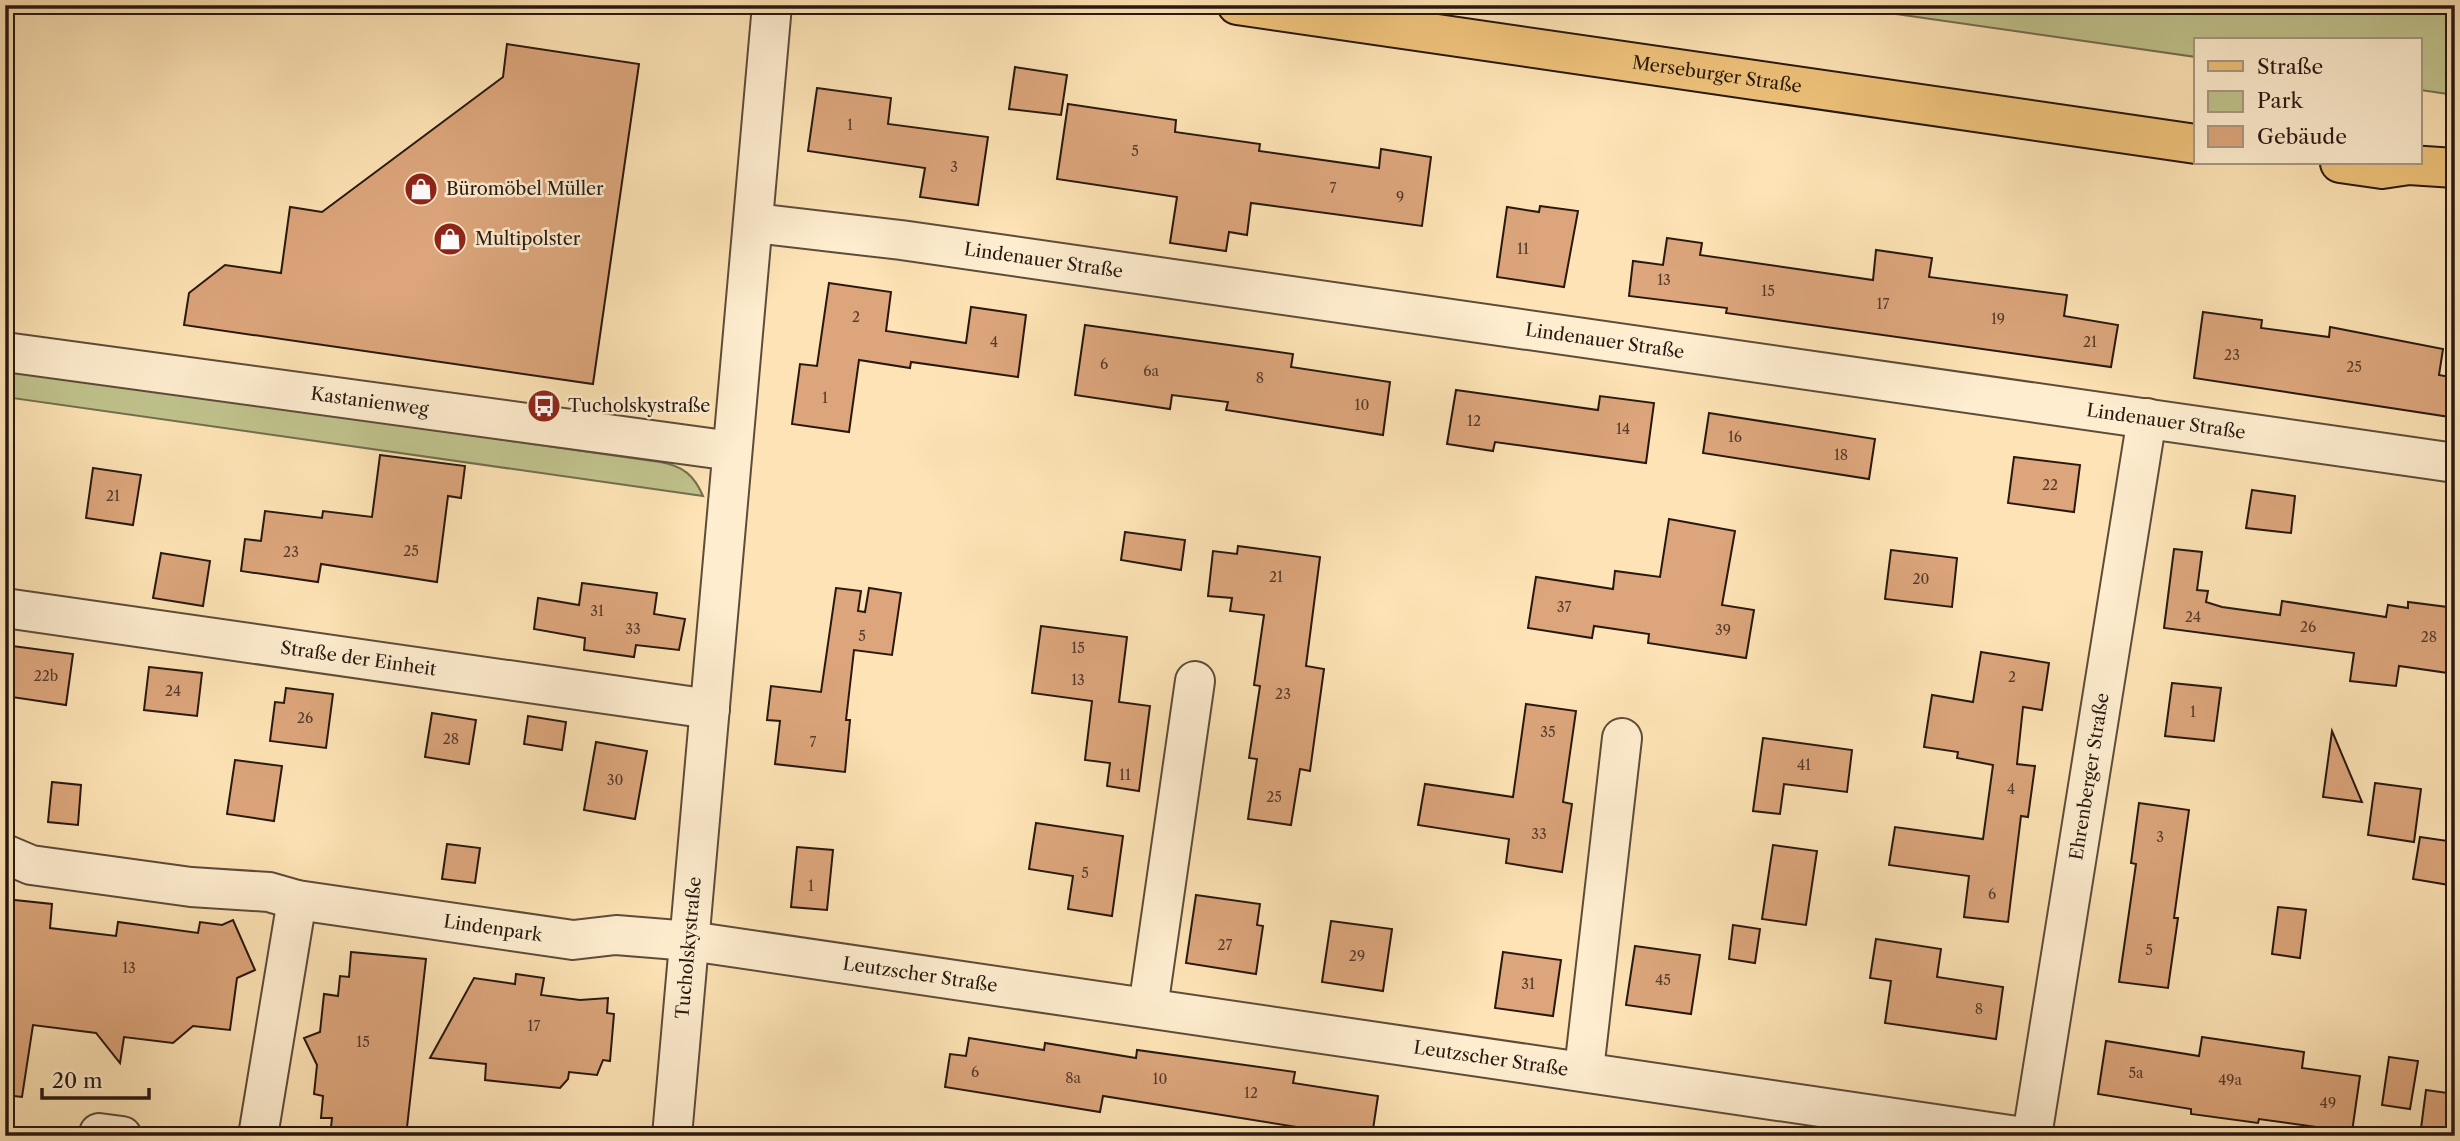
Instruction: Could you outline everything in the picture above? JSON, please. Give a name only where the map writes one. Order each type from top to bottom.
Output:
[{"type":"main road","name":"Merseburger Straße","points":[[1237,5],[2194,144]]},
{"type":"main road","points":[[2347,164],[2382,169],[2409,164],[2455,168]]},
{"type":"main road","points":[[2382,169],[2407,184],[2455,195]]},
{"type":"street","name":"Tucholskystraße","points":[[672,1136],[772,5]]},
{"type":"street","name":"Lindenauer Straße","points":[[754,223],[901,240],[2455,463]]},
{"type":"street","name":"Kastanienweg","points":[[5,352],[732,451]]},
{"type":"street","name":"Ehrenberger Straße","points":[[2032,1136],[2147,418]]},
{"type":"street","name":"Straße der Einheit","points":[[5,608],[710,709]]},
{"type":"street","points":[[1148,1007],[1195,681]]},
{"type":"street","name":"Leutzscher Straße","points":[[1584,1070],[1622,738]]},
{"type":"street","name":"Lindenpark","points":[[5,854],[31,865],[191,887],[270,892],[297,900],[573,940],[616,935],[690,941]]},
{"type":"street","points":[[258,1136],[297,900]]},
{"type":"street","name":"Leutzscher Straße","points":[[690,941],[1584,1070],[2017,1136]]},
{"type":"green space","points":[[1833,5],[2455,5],[2455,95],[2422,90],[2422,38],[2194,38],[2194,57]]},
{"type":"green space","points":[[5,369],[660,462],[687,473],[696,482],[703,496],[5,397]]},
{"type":"building","name":"Multipolster","points":[[507,44],[639,64],[593,384],[184,325],[189,293],[225,265],[281,273],[290,207],[322,212],[503,77]]},
{"type":"building","points":[[1015,67],[1067,75],[1061,115],[1009,109]]},
{"type":"building","points":[[817,88],[891,98],[888,124],[988,137],[978,205],[920,197],[925,168],[808,151]]},
{"type":"building","points":[[1068,104],[1176,120],[1175,132],[1260,144],[1259,151],[1379,168],[1381,149],[1431,157],[1422,226],[1251,203],[1247,235],[1229,232],[1226,251],[1170,243],[1177,197],[1057,179]]},
{"type":"building","points":[[1540,206],[1578,211],[1564,287],[1497,277],[1507,207],[1539,212]]},
{"type":"building","points":[[1667,238],[1702,243],[1700,255],[1873,280],[1876,250],[1932,258],[1929,277],[2067,295],[2064,316],[2118,325],[2111,367],[1726,313],[1727,308],[1629,296],[1633,261],[1663,265]]},
{"type":"building","points":[[829,283],[891,292],[886,331],[966,343],[971,307],[1026,315],[1018,377],[911,362],[910,368],[859,360],[849,432],[792,424],[800,364],[817,366]]},
{"type":"building","points":[[2203,312],[2262,320],[2261,328],[2329,337],[2330,327],[2443,349],[2439,375],[2455,378],[2450,417],[2194,378]]},
{"type":"building","points":[[1085,325],[1293,354],[1291,367],[1390,382],[1383,435],[1226,410],[1228,402],[1172,395],[1170,409],[1075,395]]},
{"type":"building","points":[[1456,390],[1598,410],[1600,396],[1654,403],[1646,463],[1495,442],[1493,451],[1447,444]]},
{"type":"building","points":[[1709,413],[1875,439],[1869,479],[1703,453]]},
{"type":"building","points":[[380,455],[465,466],[461,498],[448,496],[437,582],[321,564],[318,582],[241,571],[245,539],[261,541],[265,511],[322,518],[323,511],[372,517]]},
{"type":"building","points":[[2014,457],[2080,465],[2074,512],[2008,503]]},
{"type":"building","points":[[93,468],[141,475],[133,525],[86,518]]},
{"type":"building","points":[[2252,490],[2295,496],[2291,533],[2246,528]]},
{"type":"building","points":[[1669,519],[1735,531],[1722,605],[1754,610],[1746,658],[1648,643],[1649,634],[1594,626],[1592,638],[1528,628],[1536,577],[1613,589],[1615,571],[1660,577]]},
{"type":"building","points":[[1125,532],[1185,540],[1181,570],[1121,560]]},
{"type":"building","points":[[1238,546],[1320,557],[1306,666],[1324,669],[1310,771],[1300,769],[1291,825],[1248,819],[1257,759],[1249,758],[1260,686],[1254,685],[1264,615],[1230,611],[1232,598],[1208,596],[1213,551],[1237,554]]},
{"type":"building","points":[[2174,549],[2202,552],[2197,590],[2208,591],[2206,602],[2222,607],[2280,615],[2282,601],[2386,617],[2388,605],[2408,608],[2408,602],[2455,608],[2455,674],[2399,666],[2396,686],[2350,681],[2354,653],[2164,628]]},
{"type":"building","points":[[1891,550],[1957,558],[1952,607],[1885,599]]},
{"type":"building","points":[[161,553],[210,561],[203,606],[153,598]]},
{"type":"building","points":[[582,583],[657,593],[654,614],[685,619],[679,650],[636,645],[634,657],[584,650],[585,638],[534,629],[538,598],[579,605]]},
{"type":"building","points":[[836,588],[861,591],[858,611],[865,612],[869,588],[901,593],[892,655],[854,650],[846,720],[850,720],[845,772],[775,764],[780,721],[767,720],[771,686],[821,692]]},
{"type":"building","points":[[1041,626],[1127,637],[1119,702],[1150,706],[1139,791],[1107,786],[1110,763],[1085,760],[1092,701],[1032,693]]},
{"type":"building","points":[[5,645],[73,654],[66,705],[5,696]]},
{"type":"building","points":[[1981,652],[2049,663],[2042,710],[2023,707],[2017,764],[2035,766],[2028,817],[2021,816],[2008,922],[1964,917],[1969,876],[1889,865],[1895,827],[1983,839],[1993,765],[1957,758],[1958,752],[1924,747],[1932,695],[1973,702]]},
{"type":"building","points":[[149,667],[202,673],[197,716],[144,710]]},
{"type":"building","points":[[2172,683],[2221,688],[2214,741],[2165,736]]},
{"type":"building","points":[[286,688],[333,694],[326,748],[270,741],[275,702],[284,703]]},
{"type":"building","points":[[1526,704],[1576,711],[1563,802],[1572,804],[1562,872],[1506,863],[1509,839],[1418,825],[1425,784],[1513,797]]},
{"type":"building","points":[[432,713],[476,720],[469,764],[425,757]]},
{"type":"building","points":[[528,716],[566,722],[562,750],[524,744]]},
{"type":"building","points":[[2332,731],[2362,802],[2323,797]]},
{"type":"building","points":[[1763,738],[1852,750],[1847,792],[1784,784],[1780,814],[1753,811]]},
{"type":"building","points":[[596,742],[647,751],[635,819],[584,810]]},
{"type":"building","points":[[235,760],[282,766],[274,821],[227,814]]},
{"type":"building","points":[[52,782],[81,785],[78,825],[48,822]]},
{"type":"building","points":[[2375,783],[2421,789],[2414,842],[2368,835]]},
{"type":"building","points":[[2139,803],[2189,810],[2174,918],[2178,918],[2168,988],[2119,982],[2136,864],[2131,863]]},
{"type":"building","points":[[1036,823],[1123,836],[1112,916],[1068,909],[1073,876],[1029,869]]},
{"type":"building","points":[[2420,837],[2455,842],[2455,886],[2413,879]]},
{"type":"building","points":[[447,844],[480,848],[475,883],[442,879]]},
{"type":"building","points":[[1773,845],[1817,851],[1806,925],[1762,919]]},
{"type":"building","points":[[797,847],[833,850],[827,910],[791,907]]},
{"type":"building","points":[[1196,895],[1260,904],[1257,925],[1263,926],[1256,974],[1186,963]]},
{"type":"building","points":[[5,899],[52,904],[50,928],[116,936],[118,922],[198,933],[200,922],[222,925],[233,920],[255,970],[237,978],[230,1030],[193,1026],[173,1043],[124,1037],[120,1063],[96,1033],[33,1025],[22,1097],[5,1095]]},
{"type":"building","points":[[2278,907],[2306,910],[2300,958],[2272,954]]},
{"type":"building","points":[[1331,921],[1392,929],[1383,991],[1322,982]]},
{"type":"building","points":[[1733,925],[1760,929],[1755,963],[1729,959]]},
{"type":"building","points":[[1876,939],[1941,949],[1937,977],[2003,987],[1996,1039],[1885,1023],[1891,981],[1870,978]]},
{"type":"building","points":[[1635,946],[1700,955],[1691,1014],[1626,1005]]},
{"type":"building","points":[[351,952],[426,959],[406,1136],[330,1136],[332,1118],[321,1118],[323,1096],[314,1094],[317,1065],[304,1038],[320,1032],[324,994],[338,996],[340,976],[349,977]]},
{"type":"building","points":[[1503,952],[1561,960],[1553,1016],[1495,1008]]},
{"type":"building","points":[[516,974],[544,978],[541,995],[580,1000],[608,998],[607,1013],[614,1014],[610,1061],[603,1060],[597,1075],[569,1072],[568,1079],[560,1088],[485,1080],[486,1064],[430,1058],[474,978],[515,984]]},
{"type":"building","points":[[2202,1037],[2304,1052],[2302,1068],[2360,1076],[2352,1132],[2259,1119],[2258,1123],[2191,1114],[2191,1109],[2098,1094],[2106,1041],[2199,1056]]},
{"type":"building","points":[[969,1038],[1044,1050],[1045,1043],[1136,1058],[1137,1050],[1295,1072],[1293,1083],[1378,1096],[1372,1136],[1321,1136],[1322,1131],[1103,1096],[1100,1112],[945,1087],[950,1054],[966,1056]]},
{"type":"building","points":[[2389,1057],[2418,1061],[2410,1109],[2382,1105]]},
{"type":"building","points":[[2426,1090],[2455,1094],[2455,1136],[2420,1136]]},
{"type":"place","name":"Büromöbel Müller","points":[[421,189]]},
{"type":"place","name":"Multipolster","points":[[450,239]]},
{"type":"place","name":"Tucholskystraße","points":[[544,406]]}]
